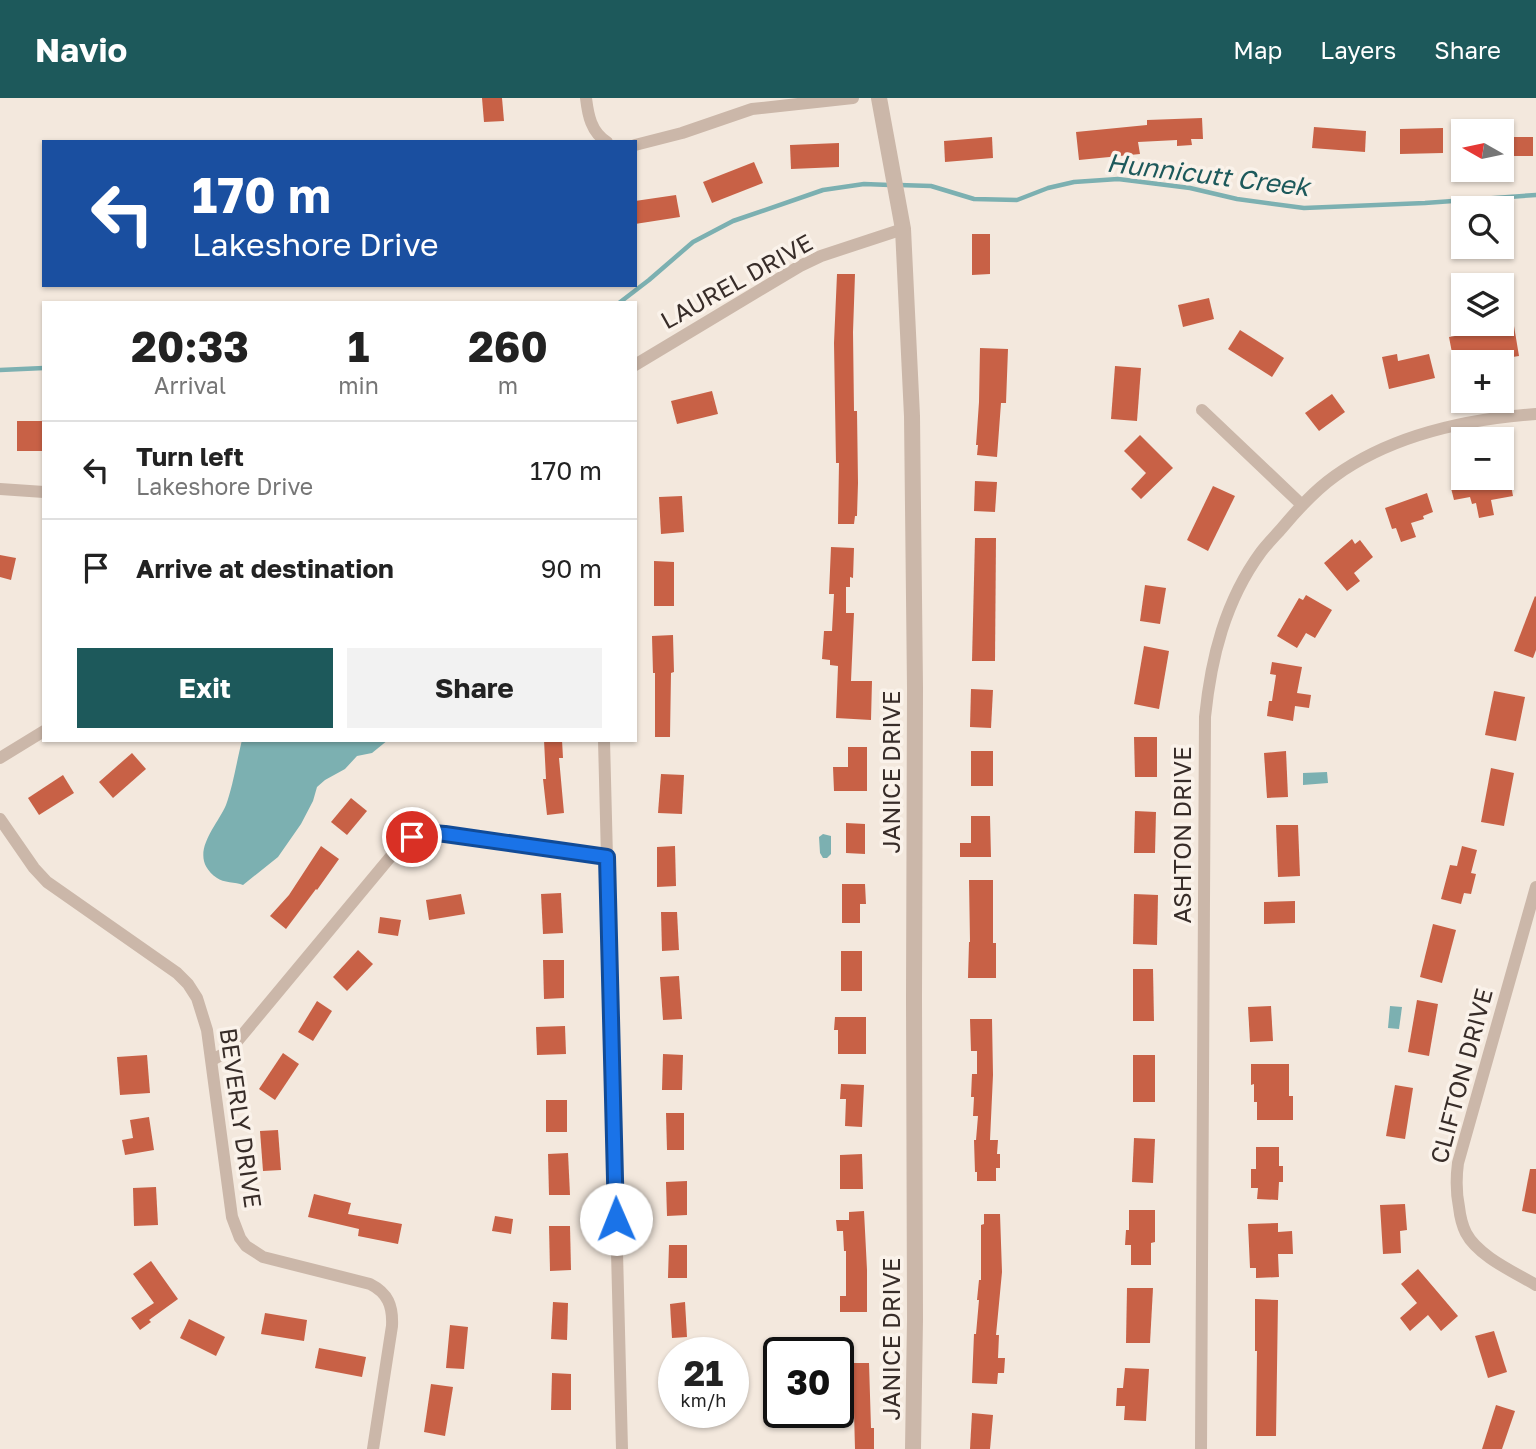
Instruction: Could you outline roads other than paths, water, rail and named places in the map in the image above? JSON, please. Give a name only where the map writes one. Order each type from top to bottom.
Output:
[{"type":"street","points":[[586,98],[588,115],[598,137],[603,140]]},
{"type":"street","points":[[637,144],[752,109],[853,98]]},
{"type":"street","name":"JANICE DRIVE","points":[[879,98],[903,229],[912,416],[915,646],[914,1449]]},
{"type":"street","name":"LAUREL DRIVE","points":[[637,364],[800,266],[903,229]]},
{"type":"street","points":[[1202,410],[1302,505]]},
{"type":"street","name":"ASHTON DRIVE","points":[[1201,1449],[1204,750],[1208,685],[1219,635],[1228,609],[1261,552],[1302,505],[1335,476],[1373,453],[1436,430],[1536,414]]},
{"type":"street","points":[[0,489],[42,492]]},
{"type":"street","points":[[0,758],[42,732]]},
{"type":"street","points":[[604,742],[622,1449]]},
{"type":"street","name":"BEVERLY DRIVE","points":[[0,819],[47,882],[177,973],[197,998],[203,1013],[212,1060],[232,1217],[246,1246],[263,1257],[370,1284],[382,1292],[390,1303],[392,1326],[373,1449]]},
{"type":"street","points":[[212,1060],[229,1051],[397,849],[412,837],[432,833],[445,834],[607,857]]},
{"type":"street","name":"CLIFTON DRIVE","points":[[1536,887],[1458,1163],[1456,1179],[1460,1214],[1471,1241],[1487,1256],[1536,1285]]},
{"type":"water","points":[[242,742],[386,742],[372,753],[357,756],[345,769],[317,787],[301,824],[278,857],[243,885],[217,878],[204,861],[206,842],[226,805]]},
{"type":"water","points":[[1327,772],[1328,783],[1303,785],[1303,773]]},
{"type":"water","points":[[823,834],[831,836],[831,854],[827,858],[823,858],[820,853],[819,837]]},
{"type":"water","points":[[1390,1006],[1402,1007],[1399,1029],[1388,1028]]},
{"type":"waterway","name":"Hunnicutt Creek","points":[[899,185],[931,186],[974,199],[1017,200],[1048,188],[1074,182],[1118,179],[1190,188],[1237,199],[1304,208],[1536,195]]},
{"type":"waterway","name":"Hunnicutt Creek","points":[[622,301],[693,242],[733,221],[823,190],[864,184],[890,185]]},
{"type":"waterway","name":"Hunnicutt Creek","points":[[0,370],[42,368]]}]
